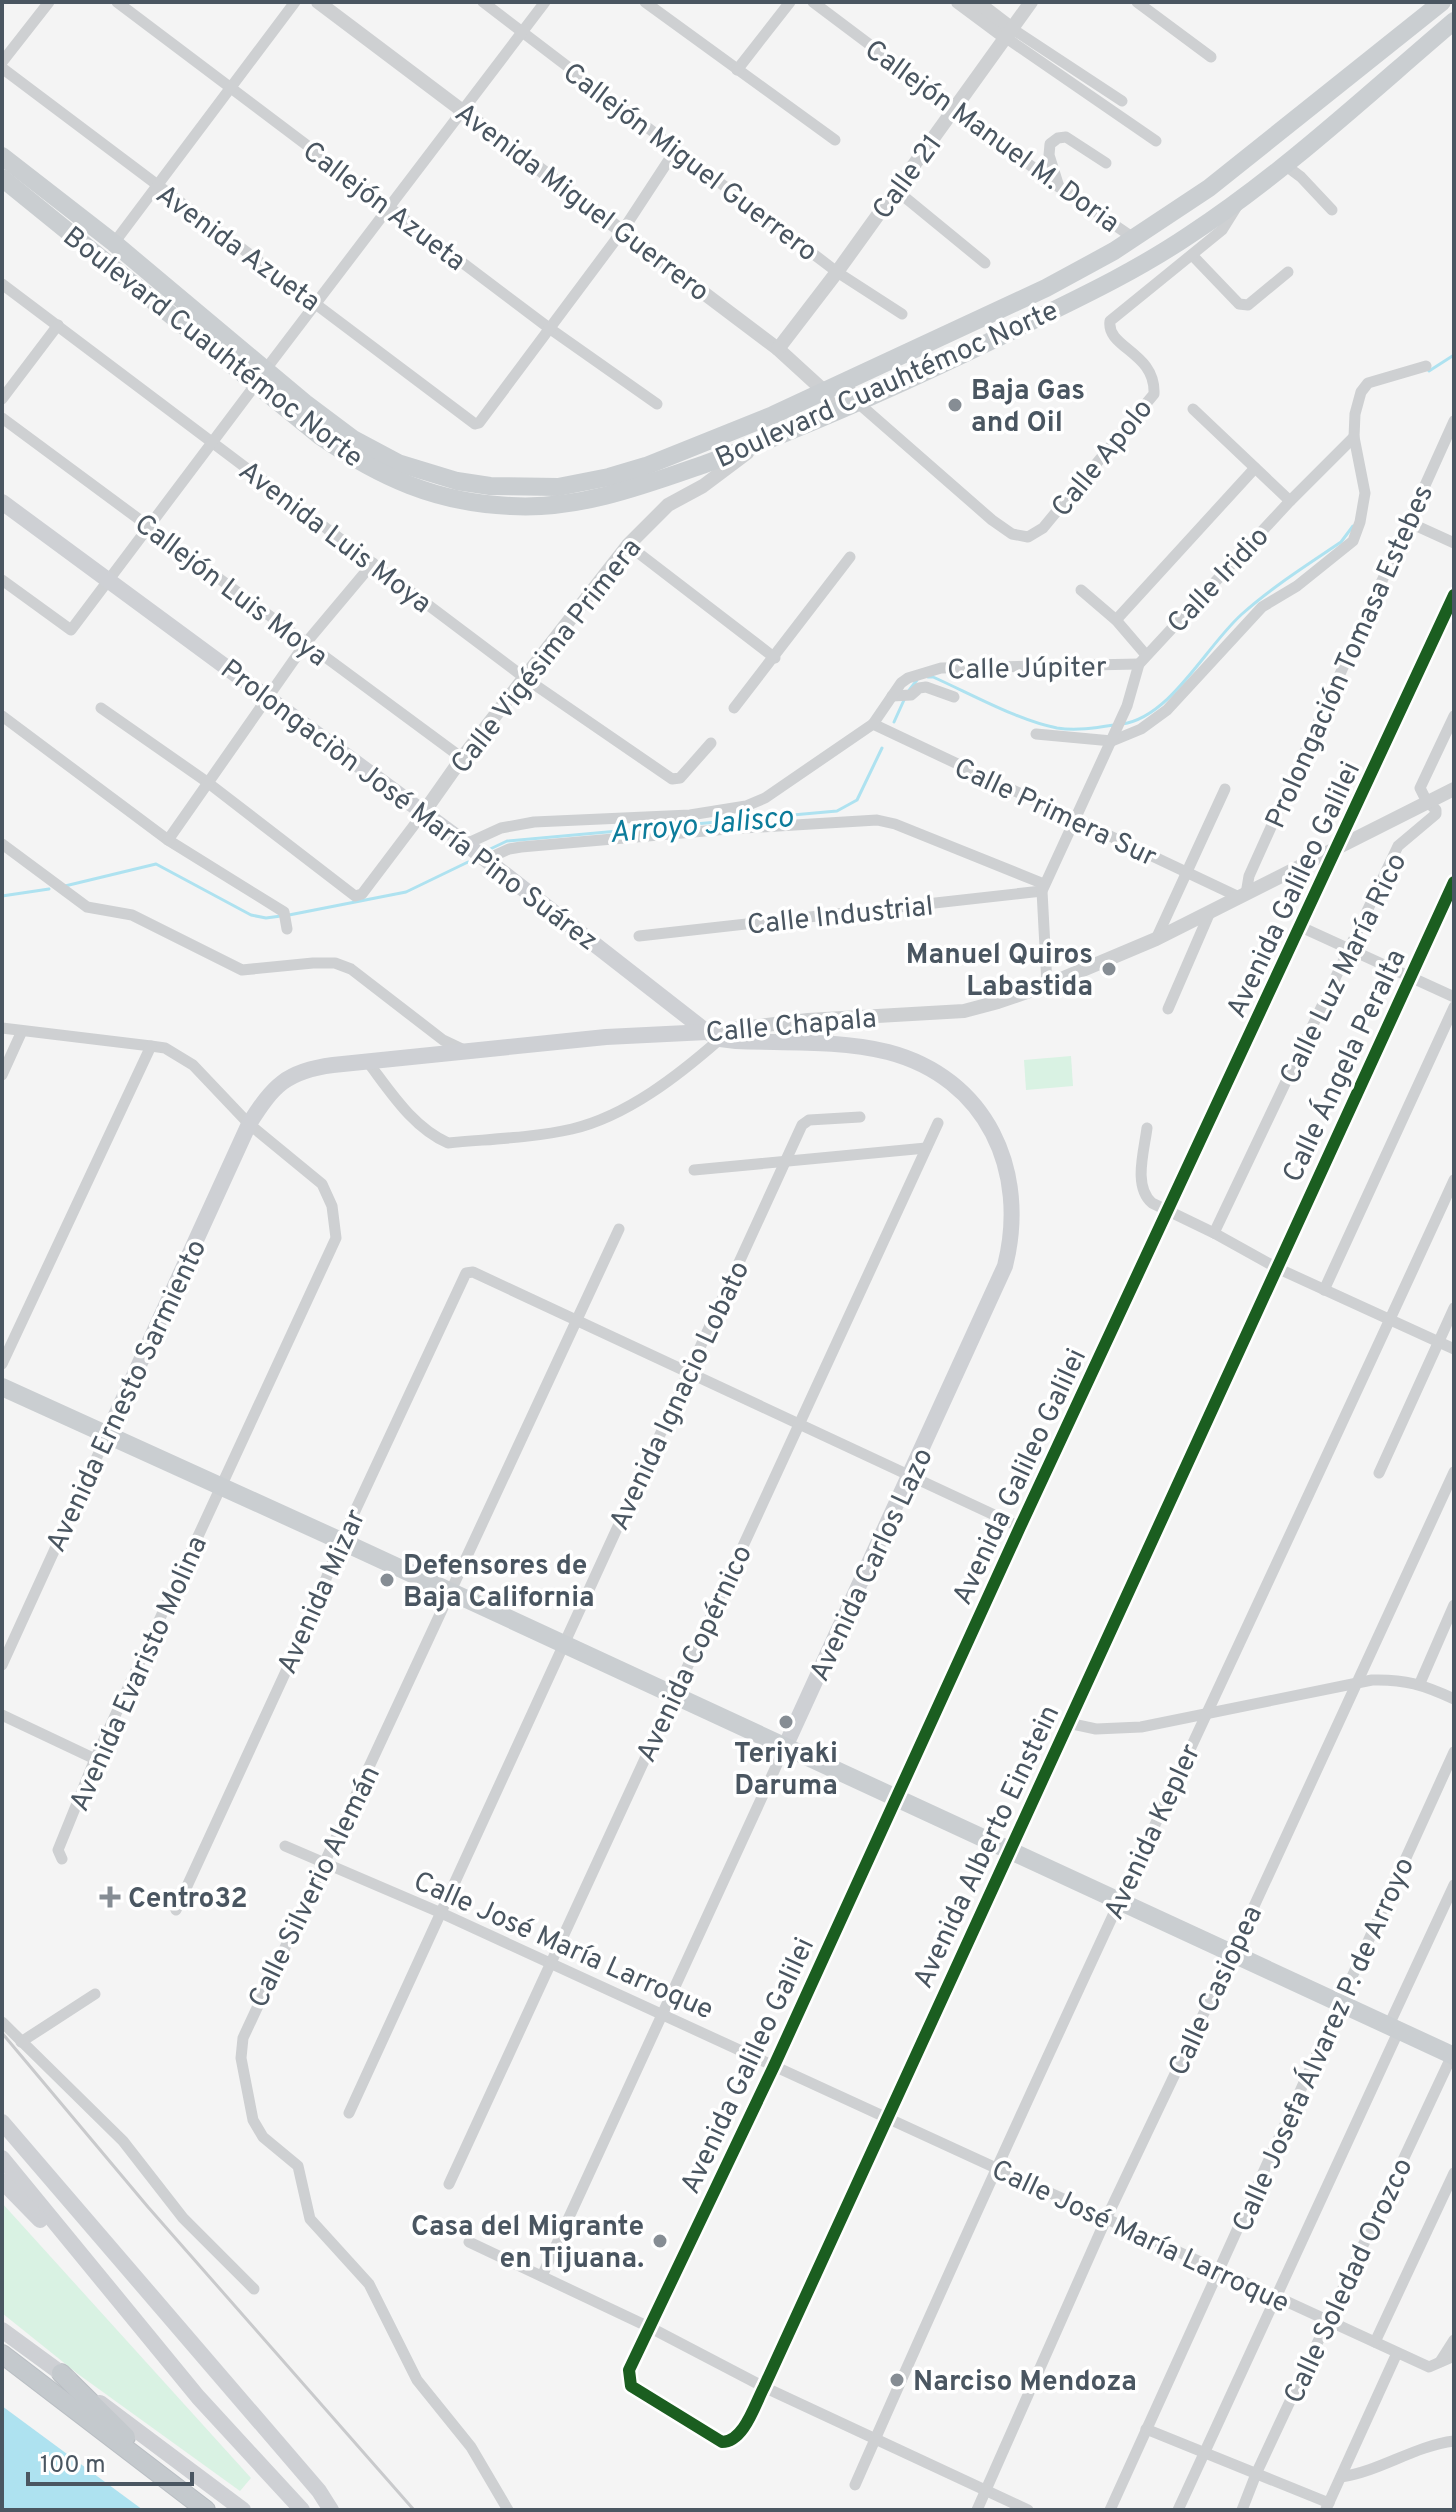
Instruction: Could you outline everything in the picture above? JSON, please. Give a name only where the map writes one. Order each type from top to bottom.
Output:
[{"type":"highway","points":[[2,2354],[206,2510]]},
{"type":"highway","points":[[61,2373],[182,2492]]},
{"type":"main road","name":"Boulevard Cuauhtémoc Norte","points":[[2,178],[261,376],[377,453],[421,472],[457,481],[504,487],[558,487],[609,477],[668,457],[846,382],[1046,288],[1135,239],[1209,188],[1442,2]]},
{"type":"main road","name":"Boulevard Cuauhtémoc Norte","points":[[2,156],[114,243],[261,376],[320,436],[373,471],[411,486],[470,502],[510,506],[551,505],[645,485],[760,445],[1120,279],[1191,235],[1285,165],[1454,21]]},
{"type":"main road","name":"Prolongaciòn José María Pino Suárez","points":[[2,502],[424,812],[714,1035]]},
{"type":"main road","name":"Calle Chapala","points":[[249,1124],[271,1090],[297,1072],[464,1050],[606,1037],[714,1035]]},
{"type":"main road","name":"Avenida Carlos Lazo","points":[[714,1035],[856,1046],[916,1061],[950,1081],[976,1106],[993,1132],[1011,1187],[1012,1240],[997,1288],[785,1747]]},
{"type":"main road","name":"Avenida Ernesto Sarmiento","points":[[107,1435],[249,1124]]},
{"type":"main road","points":[[2,1387],[1453,2054]]},
{"type":"main road","points":[[2,2122],[319,2491],[331,2510]]},
{"type":"main road","points":[[2,2158],[198,2397],[302,2509]]},
{"type":"main road","points":[[2,2181],[39,2220],[70,2244]]},
{"type":"main road","points":[[2,2330],[243,2510]]},
{"type":"main road","points":[[319,2491],[342,2510]]},
{"type":"street","points":[[2,65],[49,2]]},
{"type":"street","name":"Callejón Azueta","points":[[117,2],[549,328],[657,404]]},
{"type":"street","points":[[114,243],[295,2]]},
{"type":"street","name":"Avenida Miguel Guerrero","points":[[318,2],[778,349],[824,391],[834,413]]},
{"type":"street","name":"Callejón Miguel Guerrero","points":[[483,2],[837,272],[902,314]]},
{"type":"street","points":[[2,580],[69,630],[545,2]]},
{"type":"street","points":[[645,2],[835,140]]},
{"type":"street","points":[[737,70],[790,2]]},
{"type":"street","name":"Callejón Manuel M. Doria","points":[[813,2],[1059,187],[1135,239]]},
{"type":"street","points":[[958,2],[1122,101]]},
{"type":"street","points":[[977,2],[1008,33],[1156,141]]},
{"type":"street","name":"Calle 21","points":[[778,349],[1031,2]]},
{"type":"street","points":[[1137,2],[1211,57]]},
{"type":"street","name":"Avenida Azueta","points":[[2,65],[158,187],[477,424],[549,328]]},
{"type":"street","points":[[1059,187],[1049,155],[1050,144],[1058,138],[1066,137],[1106,163]]},
{"type":"street","points":[[549,328],[623,230],[676,149]]},
{"type":"street","points":[[1285,165],[1332,210]]},
{"type":"street","points":[[896,190],[985,263]]},
{"type":"street","points":[[1240,198],[1222,230],[1192,255],[1239,304],[1248,305],[1288,272]]},
{"type":"street","name":"Calle Apolo","points":[[857,402],[1005,530],[1028,537],[1043,528],[1154,394],[1155,384],[1147,365],[1112,336],[1110,321],[1192,255]]},
{"type":"street","name":"Avenida Luis Moya","points":[[2,284],[525,678],[676,779],[711,743]]},
{"type":"street","points":[[2,399],[58,325]]},
{"type":"street","points":[[1036,734],[1113,738],[1141,729],[1167,710],[1262,607],[1297,586],[1353,541],[1365,493],[1354,437],[1355,414],[1361,392],[1368,383],[1426,366]]},
{"type":"street","points":[[846,382],[857,402]]},
{"type":"street","points":[[1193,409],[1290,501]]},
{"type":"street","name":"Callejón Luis Moya","points":[[2,418],[462,758]]},
{"type":"street","name":"Prolongación Tomasa Estebes","points":[[1243,896],[1249,876],[1454,421]]},
{"type":"street","name":"Calle Iridio","points":[[1043,888],[1123,717],[1142,660],[1354,437]]},
{"type":"street","name":"Calle Vigésima Primera","points":[[207,782],[359,896],[628,545],[668,505],[703,486],[760,445]]},
{"type":"street","points":[[1116,620],[1255,468]]},
{"type":"street","points":[[1408,522],[1454,543]]},
{"type":"street","points":[[628,545],[775,658]]},
{"type":"street","points":[[734,708],[850,557]]},
{"type":"street","points":[[168,840],[266,696],[373,563]]},
{"type":"street","points":[[1081,590],[1116,620],[1142,660]]},
{"type":"street","name":"Avenida Galileo Galilei","points":[[732,2440],[722,2442],[631,2386],[629,2370],[774,2066],[1020,1527],[1454,595]]},
{"type":"street","name":"Calle Júpiter","points":[[466,844],[501,828],[534,822],[690,815],[726,810],[765,798],[873,724],[901,696],[908,678],[941,668],[1142,660]]},
{"type":"street","points":[[901,696],[926,687],[954,697]]},
{"type":"street","points":[[101,708],[207,782]]},
{"type":"street","points":[[2,716],[168,840],[286,920]]},
{"type":"street","name":"Calle Luz María Rico","points":[[1214,1233],[1398,846],[1436,814],[1420,791],[1454,716]]},
{"type":"street","name":"Calle Primera Sur","points":[[873,724],[1243,896]]},
{"type":"street","points":[[1156,939],[1225,789]]},
{"type":"street","name":"Calle Chapala","points":[[714,1035],[808,1020],[964,1011],[998,1002],[1156,939],[1338,849],[1426,800],[1454,789]]},
{"type":"street","points":[[485,860],[521,847],[743,827],[877,820],[895,824],[1043,888],[1041,906],[1047,985]]},
{"type":"street","points":[[2,844],[87,907],[132,915],[243,971],[313,963],[335,963],[351,969],[443,1040],[464,1050]]},
{"type":"street","name":"Calle Ángela Peralta","points":[[1277,1268],[1454,882]]},
{"type":"street","name":"Calle Industrial","points":[[639,936],[1043,888]]},
{"type":"street","points":[[1168,1009],[1210,912]]},
{"type":"street","points":[[1301,927],[1454,997]]},
{"type":"street","points":[[1324,1290],[1454,1007]]},
{"type":"street","points":[[2,1028],[165,1048],[193,1065],[249,1124]]},
{"type":"street","points":[[2,1075],[22,1031]]},
{"type":"street","points":[[367,1061],[419,1124],[448,1143],[574,1129],[621,1109],[676,1077],[714,1035]]},
{"type":"street","points":[[2,1364],[151,1046]]},
{"type":"street","name":"Avenida Ignacio Lobato","points":[[349,2113],[805,1122],[860,1117]]},
{"type":"street","name":"Avenida Copérnico","points":[[449,2184],[938,1123]]},
{"type":"street","name":"Avenida Evaristo Molina","points":[[62,1859],[58,1850],[95,1759],[336,1238],[332,1206],[322,1184],[249,1124]]},
{"type":"street","points":[[1147,1128],[1142,1191],[1152,1203],[1277,1268],[1454,1349]]},
{"type":"street","points":[[694,1170],[926,1148]]},
{"type":"street","name":"Avenida Kepler","points":[[855,2485],[1118,1901],[1454,1180]]},
{"type":"street","name":"Calle Silverio Alemán","points":[[508,2510],[471,2447],[417,2380],[369,2284],[310,2219],[298,2166],[263,2137],[253,2120],[241,2058],[247,2025],[325,1864],[619,1229]]},
{"type":"street","name":"Avenida Alberto Einstein","points":[[732,2440],[738,2437],[764,2387],[1277,1268]]},
{"type":"street","name":"Avenida Mizar","points":[[176,1910],[310,1619],[341,1541],[466,1273],[473,1272],[576,1321]]},
{"type":"street","points":[[1379,1473],[1454,1308]]},
{"type":"street","points":[[576,1321],[1020,1527]]},
{"type":"street","name":"Avenida Ernesto Sarmiento","points":[[2,1665],[107,1435]]},
{"type":"street","name":"Calle Casiopea","points":[[977,2510],[1106,2219],[1454,1472]]},
{"type":"street","points":[[1420,1683],[1454,1605]]},
{"type":"street","points":[[1068,1723],[1096,1729],[1122,1729],[1372,1680],[1420,1683],[1454,1699]]},
{"type":"street","points":[[2,1715],[95,1759]]},
{"type":"street","name":"Avenida Carlos Lazo","points":[[542,2276],[785,1747]]},
{"type":"street","name":"Calle Josefa Álvarez P. de Arroyo","points":[[1110,2510],[1454,1752]]},
{"type":"street","name":"Calle José María Larroque","points":[[285,1846],[439,1912],[1397,2353],[1434,2365]]},
{"type":"street","points":[[1178,2510],[1276,2297],[1454,1885]]},
{"type":"street","points":[[21,2042],[95,1994]]},
{"type":"street","points":[[2,2022],[123,2141],[183,2218],[254,2289]]},
{"type":"street","name":"Calle Soledad Orozco","points":[[1242,2510],[1256,2474],[1453,2054]]},
{"type":"street","points":[[1375,2342],[1454,2173]]},
{"type":"street","points":[[469,2242],[651,2328],[764,2387],[1028,2510]]},
{"type":"street","points":[[1434,2365],[1454,2340]]},
{"type":"street","points":[[1146,2429],[1327,2507],[1397,2353]]},
{"type":"street","points":[[1434,2365],[1454,2356]]},
{"type":"street","points":[[1341,2477],[1359,2474],[1426,2445],[1454,2441]]},
{"type":"green space","points":[[1071,1056],[1073,1086],[1026,1090],[1024,1060]]},
{"type":"green space","points":[[2,2203],[251,2478],[240,2491],[78,2374],[2,2313]]},
{"type":"water","points":[[2,2406],[143,2510],[2,2510]]},
{"type":"waterway","name":"Arroyo Jalisco","points":[[1429,371],[1454,355]]},
{"type":"waterway","name":"Arroyo Jalisco","points":[[1122,724],[1140,719],[1172,695],[1242,614],[1341,542],[1353,526]]},
{"type":"waterway","name":"Arroyo Jalisco","points":[[928,677],[1011,713],[1057,728],[1114,725]]},
{"type":"waterway","name":"Arroyo Jalisco","points":[[907,693],[917,680]]},
{"type":"waterway","name":"Arroyo Jalisco","points":[[894,722],[904,700]]},
{"type":"waterway","name":"Arroyo Jalisco","points":[[486,851],[507,841],[837,811],[857,800],[882,748]]},
{"type":"waterway","name":"Arroyo Jalisco","points":[[289,915],[406,892],[468,862]]},
{"type":"waterway","name":"Arroyo Jalisco","points":[[65,886],[156,864],[251,915],[266,918],[281,916]]},
{"type":"waterway","name":"Arroyo Jalisco","points":[[2,896],[49,889]]},
{"type":"railway","points":[[2,2033],[148,2207],[414,2510]]},
{"type":"cycle path","points":[[1454,595],[1020,1527],[774,2066],[629,2370],[631,2386],[722,2442],[737,2436],[753,2412],[1454,882]]},
{"type":"place","name":"Baja Gas and Oil","points":[[955,405]]},
{"type":"place","name":"Manuel Quiros Labastida","points":[[1109,969]]},
{"type":"place","name":"Defensores de Baja California","points":[[387,1580]]},
{"type":"place","name":"Teriyaki Daruma","points":[[786,1722]]},
{"type":"place","name":"Centro32","points":[[110,1897]]},
{"type":"place","name":"Casa del Migrante en Tijuana.","points":[[660,2241]]},
{"type":"place","name":"Narciso Mendoza","points":[[897,2380]]}]
